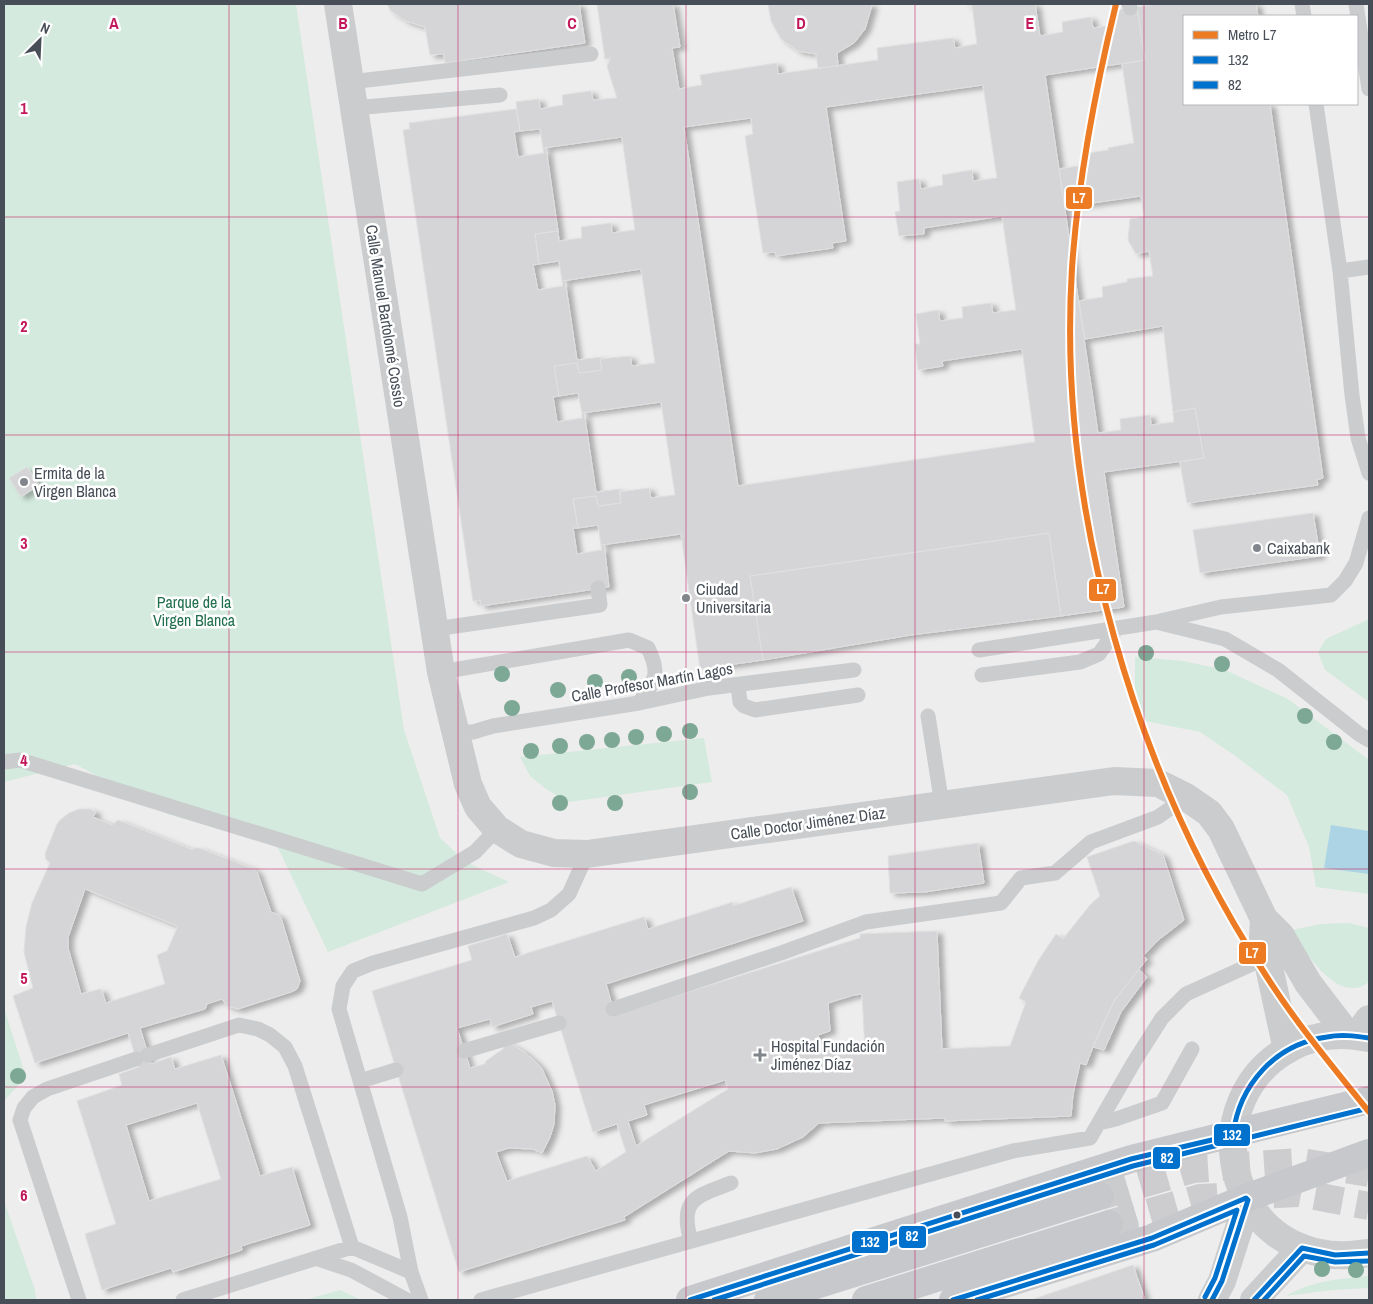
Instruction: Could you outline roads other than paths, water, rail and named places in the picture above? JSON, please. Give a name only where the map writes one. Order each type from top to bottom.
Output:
[{"type":"main road","points":[[690,1300],[1131,1159],[1369,1100]]},
{"type":"main road","points":[[866,1300],[1114,1236],[1152,1238],[1247,1199],[1369,1153]]},
{"type":"main road","points":[[768,1300],[1100,1196]]},
{"type":"main road","points":[[953,1300],[1114,1236]]},
{"type":"street","name":"Calle Manuel Bartolomé Cossío","points":[[338,4],[435,629]]},
{"type":"street","name":"Calle Doctor Jiménez Díaz","points":[[435,629],[441,672],[468,784],[478,807],[497,829],[521,844],[554,853],[587,854],[1114,781],[1158,783],[1186,797],[1209,813],[1221,829],[1264,919],[1281,936],[1308,983],[1361,1031]]},
{"type":"street","name":"Calle Doctor Jiménez Díaz","points":[[1264,919],[1263,938],[1286,1050]]},
{"type":"street","points":[[1361,1031],[1318,1037],[1298,1044],[1278,1055],[1260,1071],[1246,1090],[1237,1112],[1233,1135],[1234,1167],[1239,1183],[1257,1216],[1286,1240],[1302,1248],[1336,1256],[1369,1253]]},
{"type":"street","points":[[1212,1300],[1222,1281],[1247,1199]]},
{"type":"street","points":[[1254,1300],[1302,1248]]},
{"type":"lane","points":[[1358,17],[1369,89]]},
{"type":"lane","points":[[352,95],[591,54]]},
{"type":"lane","points":[[352,95],[500,95]]},
{"type":"lane","points":[[1316,105],[1340,272],[1358,438],[1369,473]]},
{"type":"lane","points":[[1340,272],[1369,267]]},
{"type":"lane","points":[[979,650],[1116,630],[1221,607],[1331,595],[1345,581],[1356,563],[1369,518]]},
{"type":"lane","points":[[435,629],[600,605],[598,588]]},
{"type":"lane","points":[[1156,622],[1225,639],[1278,670],[1369,740]]},
{"type":"lane","points":[[982,675],[1080,662],[1099,654],[1116,630]]},
{"type":"lane","points":[[441,672],[629,640],[648,648],[656,664],[654,678],[639,703]]},
{"type":"lane","name":"Calle Profesor Martín Lagos","points":[[457,732],[473,732],[493,726],[639,703],[708,688],[854,670]]},
{"type":"lane","points":[[738,685],[740,702],[755,710],[858,695]]},
{"type":"lane","points":[[928,716],[942,805]]},
{"type":"lane","points":[[4,762],[20,760],[422,884],[476,852],[497,829]]},
{"type":"lane","points":[[614,1009],[781,953],[866,922],[1001,903],[1021,878],[1055,873],[1091,842],[1158,817],[1186,797]]},
{"type":"lane","points":[[421,1300],[411,1272],[400,1218],[339,1009],[343,986],[354,971],[373,963],[534,918],[551,910],[569,894],[587,854]]},
{"type":"lane","points":[[481,1300],[1013,1151],[1090,1138],[1162,1018],[1186,994],[1261,960],[1270,967]]},
{"type":"lane","points":[[464,1051],[559,1024]]},
{"type":"lane","points":[[79,1300],[20,1120],[24,1108],[33,1097],[47,1089],[239,1025],[258,1029],[270,1035],[285,1047],[295,1066],[352,1247]]},
{"type":"lane","points":[[1099,1123],[1162,1103],[1192,1049]]},
{"type":"lane","points":[[360,1081],[396,1070]]},
{"type":"lane","points":[[1104,1168],[1116,1178],[1130,1224],[1129,1236],[1114,1236]]},
{"type":"lane","points":[[691,1241],[688,1230],[689,1206],[697,1196],[731,1183]]},
{"type":"lane","points":[[183,1300],[352,1247],[411,1272]]},
{"type":"lane","points":[[318,1259],[352,1270],[407,1300]]},
{"type":"water","points":[[1331,825],[1369,831],[1369,874],[1324,868]]},
{"type":"tunnel","points":[[1100,1196],[1193,1169],[1300,1162],[1369,1173]]},
{"type":"tunnel","points":[[1109,1224],[1200,1198],[1298,1193],[1369,1206]]},
{"type":"metro line","name":"L7","points":[[1116,4],[1088,135],[1078,201],[1072,268],[1071,359],[1077,451],[1092,544],[1114,636],[1142,726],[1177,813],[1218,896],[1265,974],[1302,1027],[1369,1112]]},
{"type":"place","name":"Ermita de la Virgen Blanca","points":[[24,482]]},
{"type":"place","name":"Caixabank","points":[[1257,548]]},
{"type":"place","name":"Ciudad Universitaria","points":[[686,598]]},
{"type":"place","name":"Hospital Fundación Jiménez Díaz","points":[[760,1055]]},
{"type":"park label","name":"Parque de la Virgen Blanca","points":[[194,611]]}]
